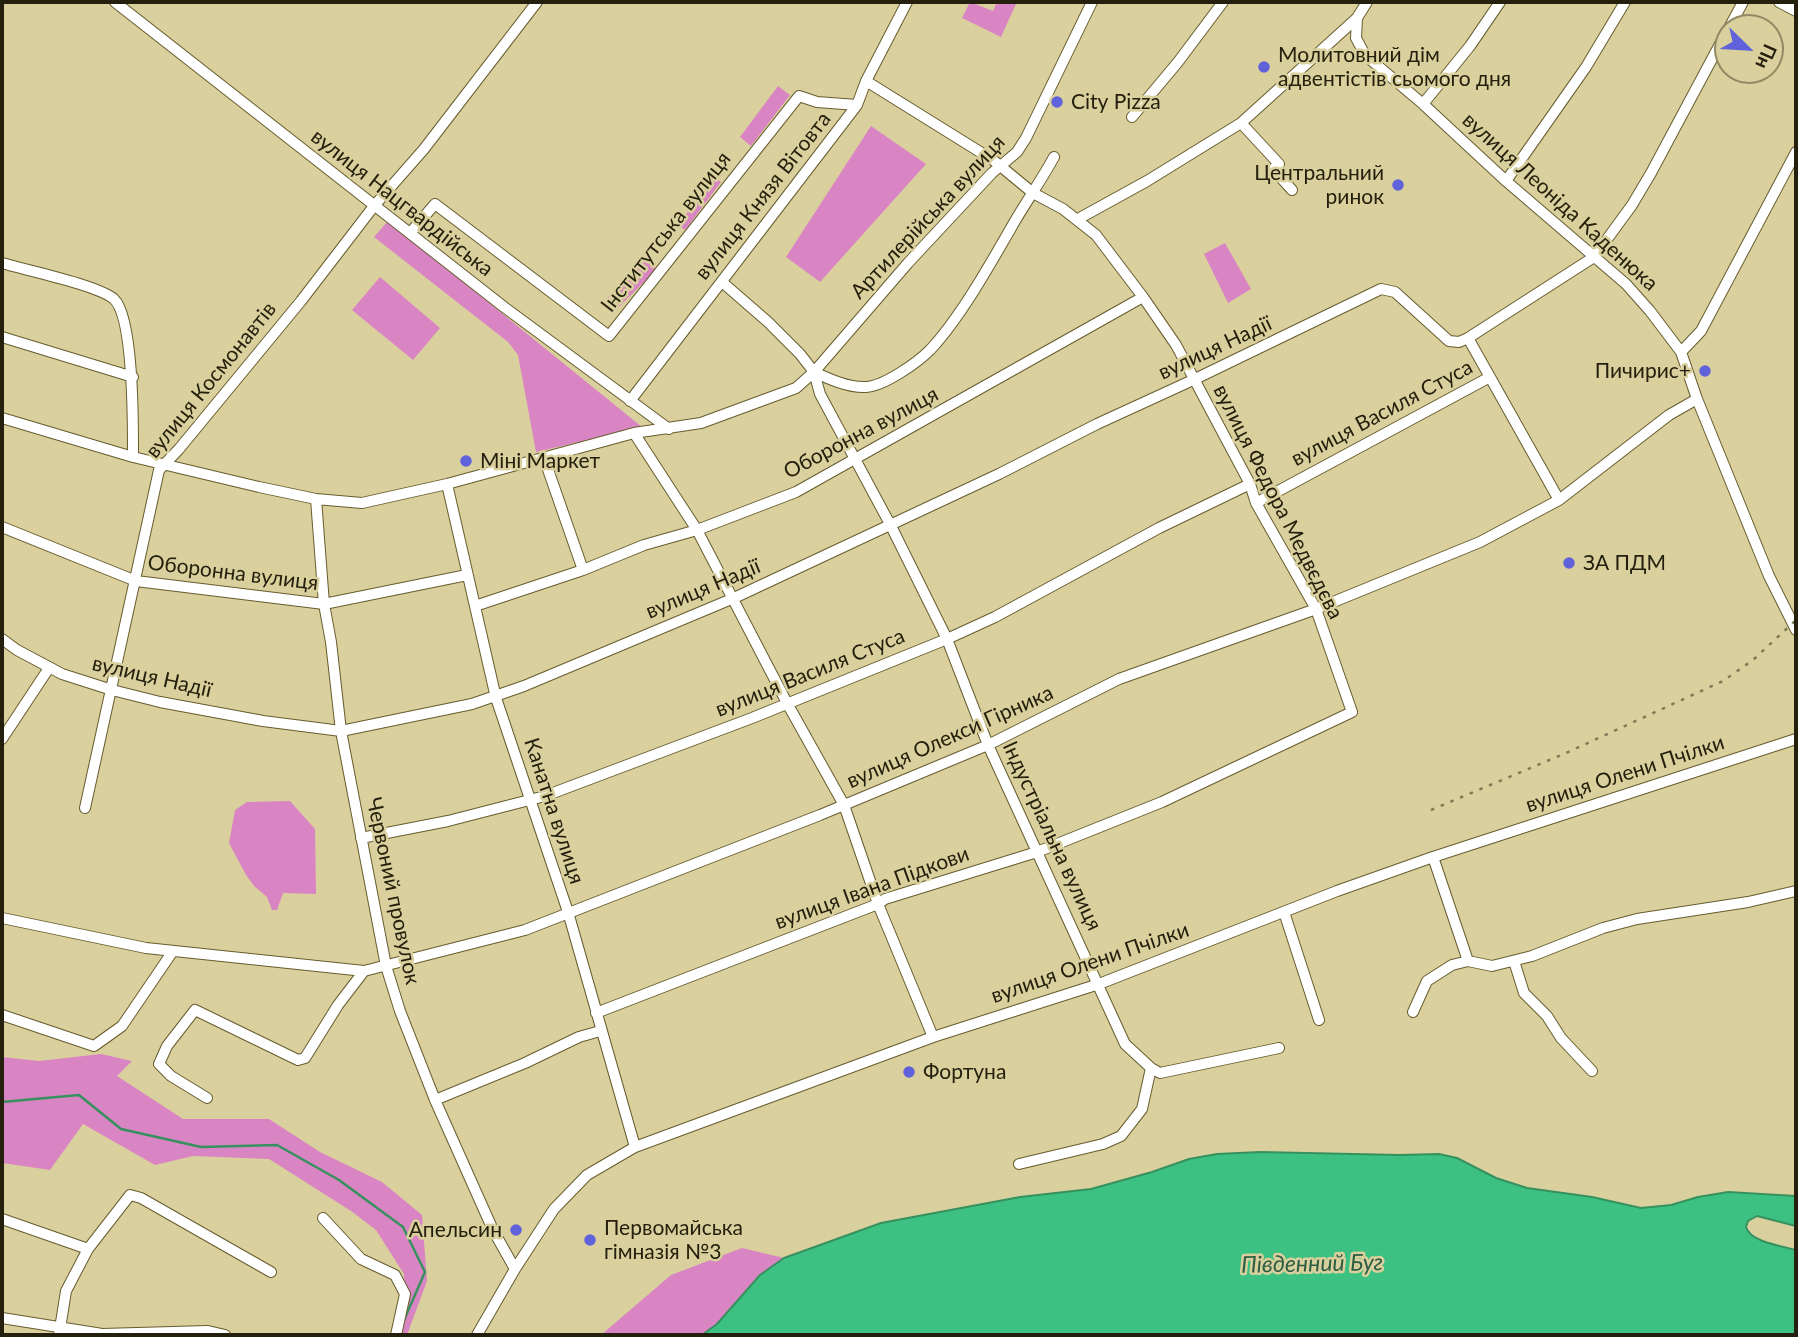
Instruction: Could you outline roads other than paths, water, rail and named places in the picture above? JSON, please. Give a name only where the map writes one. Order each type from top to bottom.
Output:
[{"type":"street","name":"вулиця Нацгвардійська","points":[[115,2],[504,307],[669,429]]},
{"type":"street","name":"вулиця Космонавтів","points":[[85,808],[159,470],[301,300],[374,206],[424,149],[537,2]]},
{"type":"street","name":"вулиця Князя Вітовта","points":[[630,401],[857,105],[866,81],[907,2]]},
{"type":"street","name":"Артилерійська вулиця","points":[[2,418],[164,465],[316,499],[362,503],[447,484],[634,433],[701,423],[796,388],[814,372],[908,263],[1001,165],[1017,152],[1092,2]]},
{"type":"street","points":[[1132,117],[1223,2]]},
{"type":"street","points":[[1078,219],[1147,181],[1241,123],[1357,18],[1367,2]]},
{"type":"street","points":[[1423,104],[1500,2]]},
{"type":"street","points":[[1506,181],[1586,67],[1625,2]]},
{"type":"street","points":[[1779,2],[1796,11]]},
{"type":"street","name":"вулиця Леоніда Каденюка","points":[[1357,18],[1356,38],[1361,50],[1634,293],[1681,352],[1697,400],[1769,576],[1796,630]]},
{"type":"street","points":[[1559,500],[1468,338],[1594,257],[1632,205],[1714,55]]},
{"type":"street","name":"вулиця Федора Медвєдєва","points":[[866,81],[1001,165],[1033,193],[1078,219],[1096,235],[1176,345],[1250,484],[1256,503],[1316,609],[1352,712]]},
{"type":"street","name":"Інститутська вулиця","points":[[410,233],[435,204],[609,336],[799,96],[817,102],[857,105]]},
{"type":"street","points":[[1241,123],[1279,163],[1273,169],[1292,190]]},
{"type":"street","points":[[1681,352],[1702,331],[1796,152]]},
{"type":"street","points":[[722,282],[768,322],[814,372],[827,378],[866,387],[885,381],[906,369],[928,351],[983,274],[1054,157]]},
{"type":"street","points":[[2,263],[76,283],[114,299],[121,312],[133,377],[133,457]]},
{"type":"street","name":"вулиця Надії","points":[[2,639],[49,668],[112,690],[160,702],[263,721],[341,731],[496,698],[734,598],[891,526],[1097,424],[1386,289],[1391,289],[1401,297],[1449,341],[1459,342],[1468,338]]},
{"type":"street","name":"Оборонна вулиця","points":[[475,606],[583,570],[644,545],[697,530],[796,492],[1143,298]]},
{"type":"street","points":[[2,337],[133,377]]},
{"type":"street","name":"Індустріальна вулиця","points":[[814,372],[820,394],[891,526],[947,639],[988,745],[1125,1044],[1151,1068]]},
{"type":"street","name":"вулиця Василя Стуса","points":[[1256,503],[1490,377]]},
{"type":"street","name":"вулиця Олекси Гірника","points":[[2,918],[146,948],[364,971],[525,930],[844,805],[988,745],[1119,679],[1316,609],[1480,542],[1559,500],[1669,415],[1697,400]]},
{"type":"street","points":[[634,433],[697,530],[787,704],[844,805],[878,904],[933,1037]]},
{"type":"street","points":[[544,458],[583,570]]},
{"type":"street","name":"Канатна вулиця","points":[[447,484],[496,698],[528,800],[568,912],[635,1147]]},
{"type":"street","name":"вулиця Василя Стуса","points":[[361,838],[448,821],[528,800],[787,704],[995,617],[1159,528],[1250,484]]},
{"type":"street","name":"Червоний провулок","points":[[316,499],[324,604],[341,731],[386,965],[400,1011],[435,1100],[493,1230],[515,1269]]},
{"type":"street","name":"Оборонна вулиця","points":[[2,527],[135,580],[324,604],[467,575]]},
{"type":"street","points":[[2,739],[49,668]]},
{"type":"street","name":"вулиця Івана Підкови","points":[[596,1013],[885,899],[1037,852],[1162,802],[1352,712]]},
{"type":"street","name":"вулиця Олени Пчілки","points":[[477,1335],[554,1209],[587,1175],[635,1147],[933,1037],[1099,984],[1337,891],[1433,857],[1796,738]]},
{"type":"street","points":[[1433,857],[1468,961]]},
{"type":"street","points":[[1413,1012],[1431,977],[1452,965],[1468,961],[1492,966],[1637,919],[1748,902],[1796,891]]},
{"type":"street","points":[[1284,912],[1319,1020]]},
{"type":"street","points":[[2,1015],[94,1046],[122,1026],[173,951]]},
{"type":"street","points":[[1514,961],[1524,993],[1547,1016],[1560,1038],[1592,1071]]},
{"type":"street","points":[[207,1098],[171,1076],[159,1064],[167,1046],[195,1010],[298,1060],[305,1058],[338,1005],[364,971]]},
{"type":"street","points":[[435,1100],[525,1063],[579,1037],[600,1031]]},
{"type":"street","points":[[1018,1164],[1103,1144],[1121,1136],[1142,1109],[1151,1068],[1160,1073],[1279,1048]]},
{"type":"street","points":[[60,1331],[66,1291],[88,1249],[130,1195],[141,1198],[271,1272]]},
{"type":"street","points":[[323,1218],[361,1259],[395,1275],[405,1294],[396,1335]]},
{"type":"street","points":[[2,1219],[88,1249]]},
{"type":"street","points":[[2,1318],[60,1331],[102,1334],[208,1331],[225,1335]]},
{"type":"water","name":"Південний Буг","points":[[1217,1154],[1439,1154],[1457,1158],[1496,1178],[1527,1188],[1592,1197],[1641,1208],[1671,1205],[1728,1192],[1796,1196],[1796,1226],[1757,1216],[1748,1221],[1746,1227],[1760,1240],[1796,1250],[1796,1335],[702,1335],[717,1324],[760,1275],[784,1258],[881,1223],[1020,1197],[1091,1189],[1189,1159]]},
{"type":"waterway","points":[[2,1102],[79,1095],[121,1129],[201,1147],[277,1145],[339,1180],[403,1227],[425,1272],[404,1320]]},
{"type":"railway","points":[[1431,810],[1566,753],[1723,681],[1753,660],[1796,620]]},
{"type":"place","name":"Молитовний дім адвентістів сьомого дня","points":[[1264,67]]},
{"type":"place","name":"City Pizza","points":[[1057,102]]},
{"type":"place","name":"Центральний ринок","points":[[1398,185]]},
{"type":"place","name":"Пичирис+","points":[[1705,371]]},
{"type":"place","name":"Міні Маркет","points":[[466,461]]},
{"type":"place","name":"ЗА ПДМ","points":[[1569,563]]},
{"type":"place","name":"Фортуна","points":[[909,1072]]},
{"type":"place","name":"Апельсин","points":[[516,1230]]},
{"type":"place","name":"Первомайська гімназія №3","points":[[590,1240]]}]
